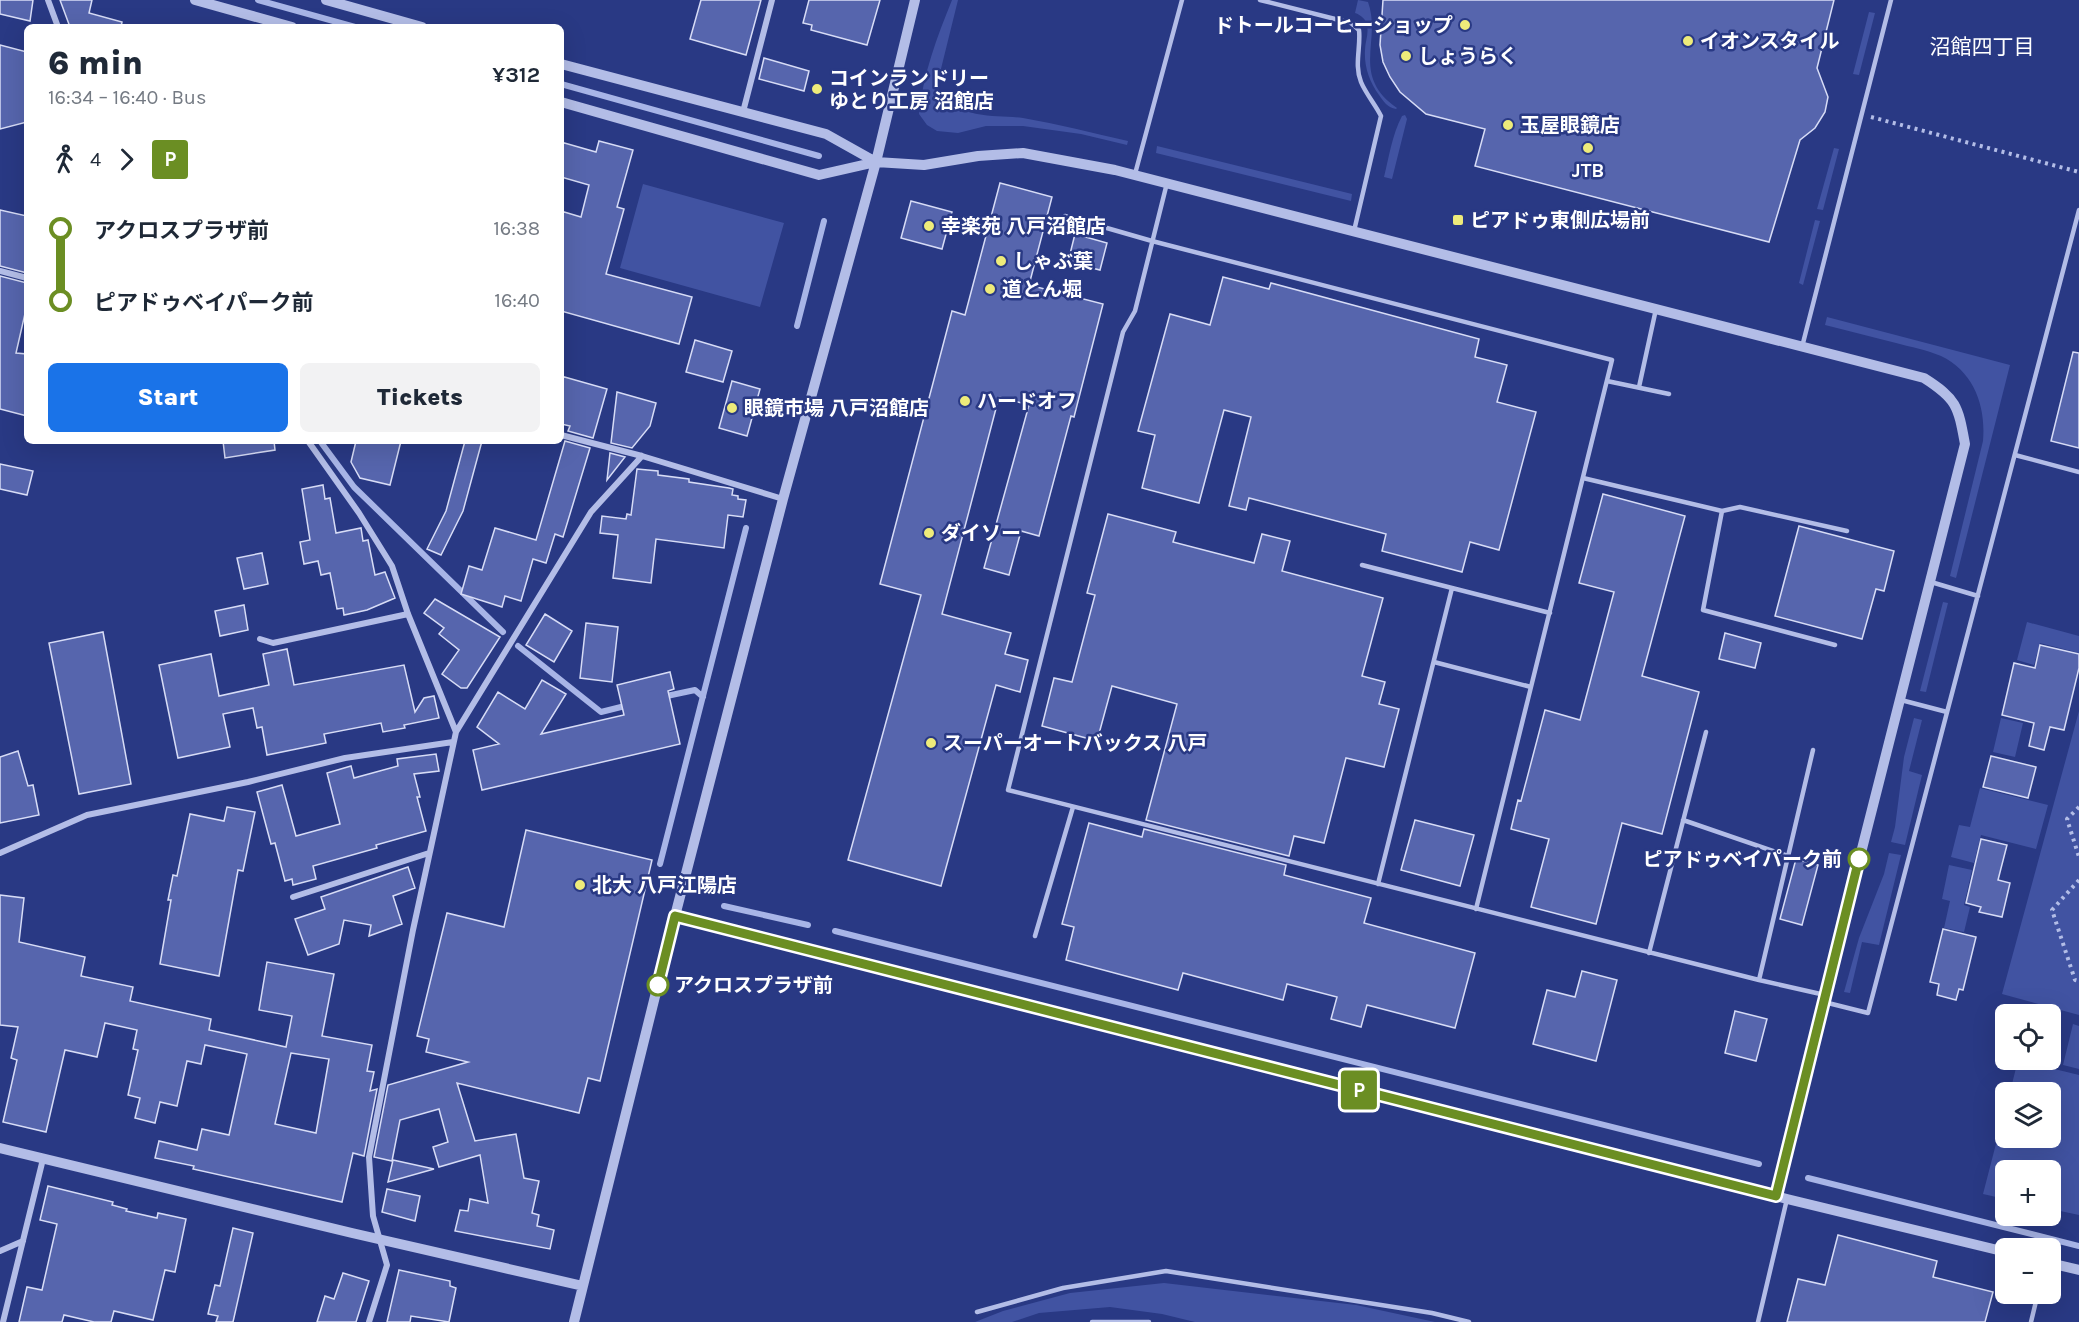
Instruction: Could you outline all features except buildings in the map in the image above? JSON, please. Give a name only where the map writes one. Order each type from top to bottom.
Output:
[{"type":"street","points":[[48,0],[57,24]]},
{"type":"street","points":[[195,0],[281,24]]},
{"type":"street","points":[[326,0],[411,24]]},
{"type":"street","points":[[743,112],[772,0]]},
{"type":"street","points":[[574,1322],[675,916],[783,499],[876,162],[915,0]]},
{"type":"street","points":[[564,65],[826,134],[876,162]]},
{"type":"street","points":[[564,103],[819,175],[876,162],[924,165],[978,156],[1023,153],[1135,175],[1923,378],[1946,392],[1959,412],[1965,444],[1776,1196]]},
{"type":"street","points":[[0,271],[24,277]]},
{"type":"street","points":[[564,436],[642,456],[783,499]]},
{"type":"street","points":[[310,444],[359,513],[392,566],[408,614],[456,732]]},
{"type":"street","points":[[369,1322],[387,1265],[373,1216],[369,1157],[429,853],[456,732],[591,512],[642,456]]},
{"type":"street","points":[[260,639],[273,643],[408,614]]},
{"type":"street","points":[[0,853],[87,815],[248,782],[345,758],[453,742]]},
{"type":"street","points":[[293,897],[429,853]]},
{"type":"street","points":[[675,916],[1776,1196],[1995,1249]]},
{"type":"street","points":[[0,1148],[380,1240],[583,1286]]},
{"type":"street","points":[[3,1322],[43,1159]]},
{"type":"street","points":[[0,1251],[23,1241]]},
{"type":"street","points":[[2061,1266],[2079,1270]]},
{"type":"lane","points":[[1135,175],[1182,0]]},
{"type":"lane","points":[[1260,0],[1351,23],[1359,30],[1357,61],[1361,82],[1381,116],[1354,232]]},
{"type":"lane","points":[[1802,347],[1891,0]]},
{"type":"lane","points":[[1167,183],[1135,311],[1123,332],[1008,790],[1759,980],[1868,1013],[2079,210]]},
{"type":"lane","points":[[1065,216],[1152,241],[1612,360],[1476,909]]},
{"type":"lane","points":[[1639,387],[1656,309]]},
{"type":"lane","points":[[1607,381],[1669,394]]},
{"type":"lane","points":[[2015,455],[2079,472]]},
{"type":"lane","points":[[1583,478],[1722,510],[1740,507],[1847,531]]},
{"type":"lane","points":[[1722,510],[1703,610],[1835,645]]},
{"type":"lane","points":[[1362,565],[1550,613]]},
{"type":"lane","points":[[1929,582],[1978,596]]},
{"type":"lane","points":[[1378,884],[1452,588]]},
{"type":"lane","points":[[1434,662],[1531,687]]},
{"type":"lane","points":[[1899,700],[1947,712]]},
{"type":"lane","points":[[1648,953],[1706,732]]},
{"type":"lane","points":[[1759,980],[1813,750]]},
{"type":"lane","points":[[1035,936],[1073,807]]},
{"type":"lane","points":[[1683,820],[1788,856]]},
{"type":"lane","points":[[1758,1322],[1787,1198]]},
{"type":"lane","points":[[977,1312],[1064,1288],[1166,1271],[1432,1313],[1469,1322]]},
{"type":"lane","points":[[2031,1322],[2035,1304]]},
{"type":"lane","points":[[1092,1322],[1149,1322]]},
{"type":"path","points":[[1862,114],[2079,172]]},
{"type":"path","points":[[2079,807],[2067,819],[2079,858]]},
{"type":"path","points":[[2079,880],[2052,910],[2075,980],[2079,981]]},
{"type":"shaded area","points":[[952,0],[958,0],[937,85],[942,94],[972,113],[1049,123],[1128,141],[1127,145],[1081,134],[1023,126],[986,126],[958,133],[937,131],[927,125],[919,114],[927,70]]},
{"type":"shaded area","points":[[1358,0],[1368,2],[1371,16],[1370,57],[1375,83],[1383,96],[1396,109],[1388,106],[1382,100],[1368,73],[1365,62],[1367,29],[1364,19],[1355,13]]},
{"type":"shaded area","points":[[1869,12],[1875,13],[1859,75],[1853,74]]},
{"type":"shaded area","points":[[1405,115],[1407,119],[1392,179],[1384,177],[1396,131],[1402,116]]},
{"type":"shaded area","points":[[1157,146],[1352,194],[1351,201],[1156,153]]},
{"type":"shaded area","points":[[1834,148],[1839,149],[1823,210],[1817,209]]},
{"type":"shaded area","points":[[643,184],[784,223],[760,307],[620,268]]},
{"type":"shaded area","points":[[1815,220],[1820,221],[1803,285],[1799,283]]},
{"type":"shaded area","points":[[1827,317],[2010,365],[1956,578],[1950,576],[1983,441],[1982,415],[1976,391],[1962,371],[1941,356],[1825,325]]},
{"type":"shaded area","points":[[1943,602],[1948,603],[1926,692],[1920,691]]},
{"type":"shaded area","points":[[2027,622],[2079,636],[2079,653],[2040,643],[2034,665],[2017,660]]},
{"type":"shaded area","points":[[2079,711],[2079,1015],[2061,1010],[2061,1004],[2039,1004],[2002,994]]},
{"type":"shaded area","points":[[1914,718],[1922,720],[1909,771],[1922,775],[1905,845],[1891,842],[1904,757]]},
{"type":"shaded area","points":[[2001,718],[2023,723],[2015,757],[1993,752]]},
{"type":"shaded area","points":[[1980,788],[2048,805],[2036,849],[1981,835],[1974,863],[1951,857],[1959,825],[1970,827]]},
{"type":"shaded area","points":[[1889,853],[1901,855],[1879,945],[1862,942],[1850,993],[1844,992],[1859,938],[1884,874]]},
{"type":"shaded area","points":[[1949,865],[1972,870],[1964,905],[1970,907],[1964,932],[1944,928],[1950,901],[1942,899]]},
{"type":"shaded area","points":[[2073,1024],[2079,1026],[2079,1069],[2063,1065]]},
{"type":"shaded area","points":[[2016,1070],[2059,1070],[2079,1075],[2079,1215],[2061,1211],[2061,1160],[1995,1160],[1995,1197],[1983,1194],[1995,1148],[2061,1148],[2061,1082],[2012,1082]]},
{"type":"shaded area","points":[[1164,1283],[1356,1305],[1435,1322],[1195,1322],[1162,1314],[1110,1307],[1039,1313],[1012,1322],[975,1322],[1003,1311],[1070,1293]]},
{"type":"waterway","points":[[258,0],[344,24]]},
{"type":"waterway","points":[[564,85],[819,156]]},
{"type":"waterway","points":[[797,326],[824,221]]},
{"type":"waterway","points":[[322,444],[354,487],[503,632]]},
{"type":"waterway","points":[[660,864],[746,528]]},
{"type":"waterway","points":[[518,646],[601,712],[629,705]]},
{"type":"waterway","points":[[662,697],[695,690],[703,697]]},
{"type":"waterway","points":[[724,906],[808,925]]},
{"type":"waterway","points":[[835,931],[1759,1164]]},
{"type":"waterway","points":[[1808,1178],[2079,1246]]},
{"type":"bus line","name":"P","points":[[658,985],[675,916],[1776,1196],[1859,859]]},
{"type":"place","name":"ドトールコーヒーショップ","points":[[1465,25]]},
{"type":"place","name":"イオンスタイル","points":[[1688,41]]},
{"type":"place","name":"しょうらく","points":[[1406,56]]},
{"type":"place","name":"コインランドリー ゆとり工房 沼館店","points":[[817,89]]},
{"type":"place","name":"玉屋眼鏡店","points":[[1508,125]]},
{"type":"place","name":"JTB","points":[[1588,148]]},
{"type":"place","name":"ピアドゥ東側広場前","points":[[1458,220]]},
{"type":"place","name":"幸楽苑 八戸沼館店","points":[[929,226]]},
{"type":"place","name":"しゃぶ葉","points":[[1001,261]]},
{"type":"place","name":"道とん堀","points":[[990,289]]},
{"type":"place","name":"ハードオフ","points":[[965,401]]},
{"type":"place","name":"眼鏡市場 八戸沼館店","points":[[732,408]]},
{"type":"place","name":"ダイソー","points":[[929,533]]},
{"type":"place","name":"スーパーオートバックス 八戸","points":[[931,743]]},
{"type":"place","name":"ピアドゥベイパーク前","points":[[1859,859]]},
{"type":"place","name":"北大 八戸江陽店","points":[[580,885]]},
{"type":"place","name":"アクロスプラザ前","points":[[658,985]]},
{"type":"district","name":"沼館四丁目","points":[[1982,47]]}]
